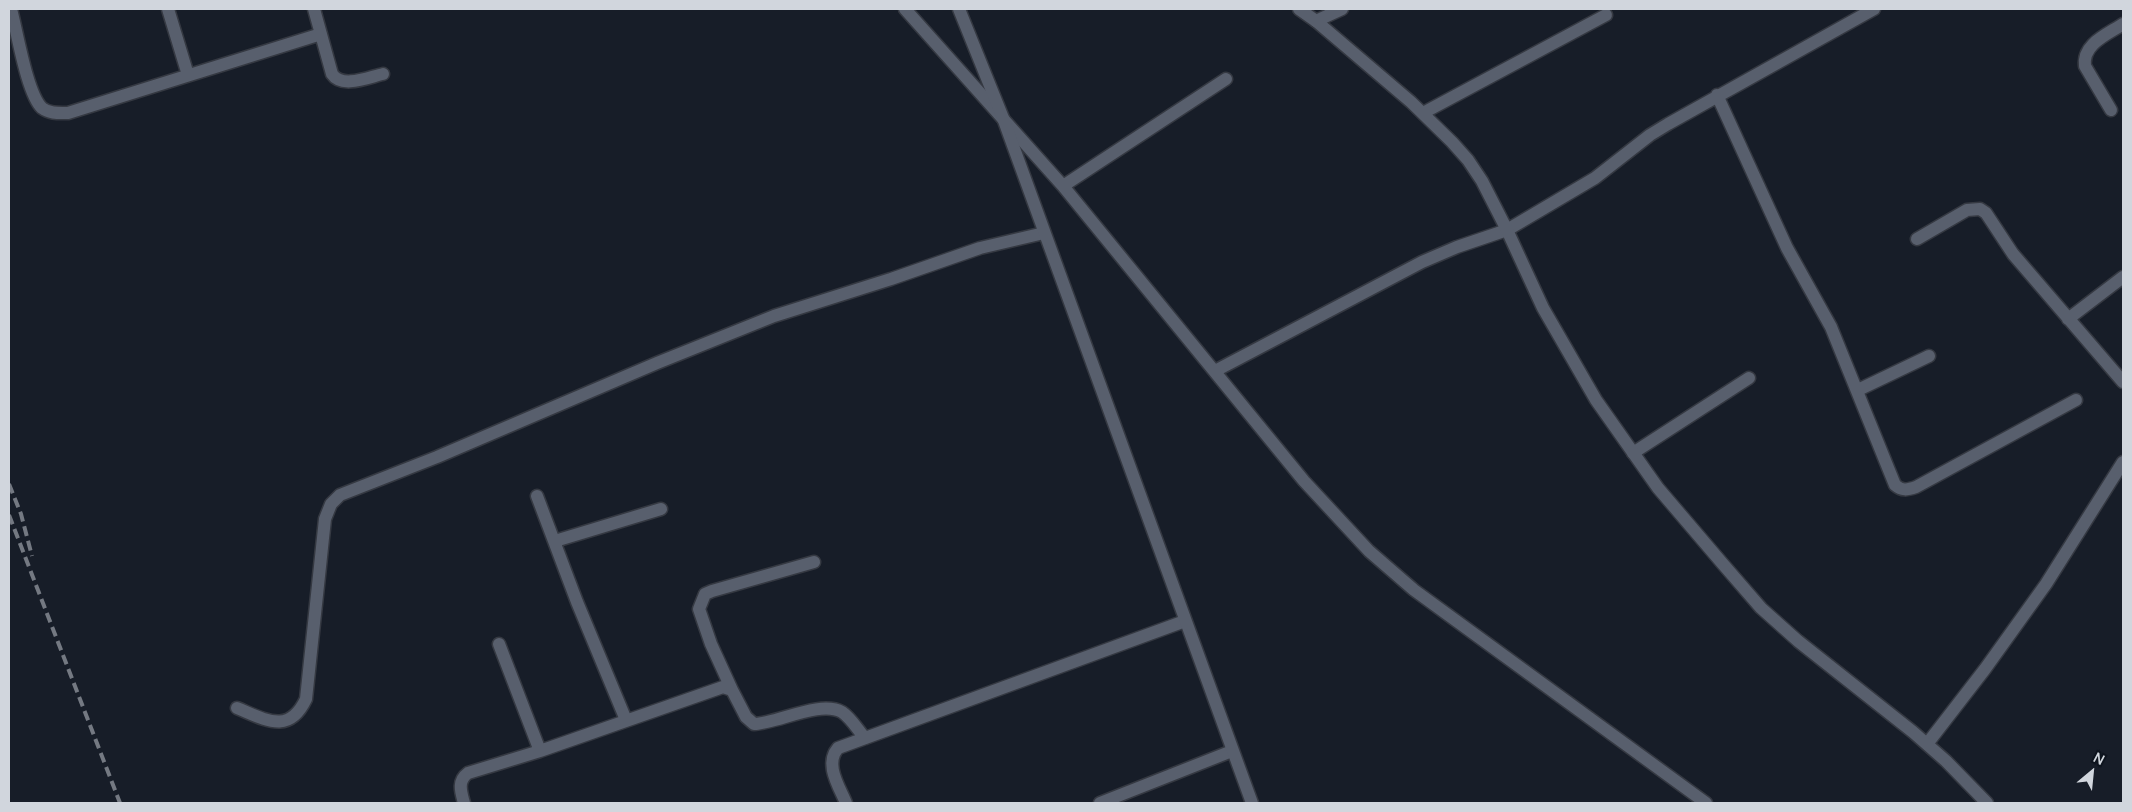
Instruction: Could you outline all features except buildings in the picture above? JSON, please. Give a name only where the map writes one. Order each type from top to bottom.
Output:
[{"type":"street","points":[[11,9],[34,95],[42,108],[53,113],[68,113],[321,34]]},
{"type":"street","points":[[168,9],[188,75]]},
{"type":"street","points":[[314,9],[335,78],[345,82],[383,74]]},
{"type":"street","points":[[905,9],[1063,186],[1304,481],[1344,526],[1388,568],[1509,660],[1706,803]]},
{"type":"street","points":[[960,9],[1002,118],[1252,803]]},
{"type":"street","points":[[1299,9],[1316,21],[1423,113],[1468,160],[1482,181],[1507,230],[1543,308],[1596,400],[1665,495],[1761,608],[1798,641],[1926,744],[1987,803]]},
{"type":"street","points":[[1316,21],[1342,9]]},
{"type":"street","points":[[1215,371],[1422,262],[1457,247],[1507,230],[1595,178],[1650,135],[1717,95],[1874,9]]},
{"type":"street","points":[[1423,113],[1606,15]]},
{"type":"street","points":[[2112,110],[2085,66],[2084,57],[2087,50],[2094,43],[2123,24]]},
{"type":"street","points":[[1063,186],[1226,79]]},
{"type":"street","points":[[1717,95],[1787,248],[1831,327],[1895,485],[1900,489],[1908,490],[2076,400]]},
{"type":"street","points":[[1917,239],[1967,210],[1980,209],[1986,213],[2013,254],[2123,382]]},
{"type":"street","points":[[237,708],[268,721],[280,722],[290,720],[300,712],[306,700],[326,519],[331,504],[340,495],[437,457],[656,363],[774,316],[891,280],[980,248],[1044,233]]},
{"type":"street","points":[[2068,319],[2123,277]]},
{"type":"street","points":[[1858,390],[1928,356]]},
{"type":"street","points":[[1633,453],[1749,378]]},
{"type":"street","points":[[1926,744],[1985,669],[2046,584],[2123,462]]},
{"type":"street","points":[[537,496],[577,602],[626,720]]},
{"type":"street","points":[[555,541],[661,509]]},
{"type":"street","points":[[814,562],[712,591],[705,594],[699,610],[711,644],[732,690],[746,717],[754,724],[811,711],[835,709],[848,717],[865,738]]},
{"type":"street","points":[[846,803],[831,764],[833,754],[838,748],[1185,621]]},
{"type":"street","points":[[499,644],[540,751]]},
{"type":"street","points":[[464,803],[460,789],[464,776],[723,687],[732,690]]},
{"type":"street","points":[[1100,803],[1232,751]]},
{"type":"railway","points":[[9,484],[21,514],[32,556]]},
{"type":"railway","points":[[9,515],[120,803]]}]
